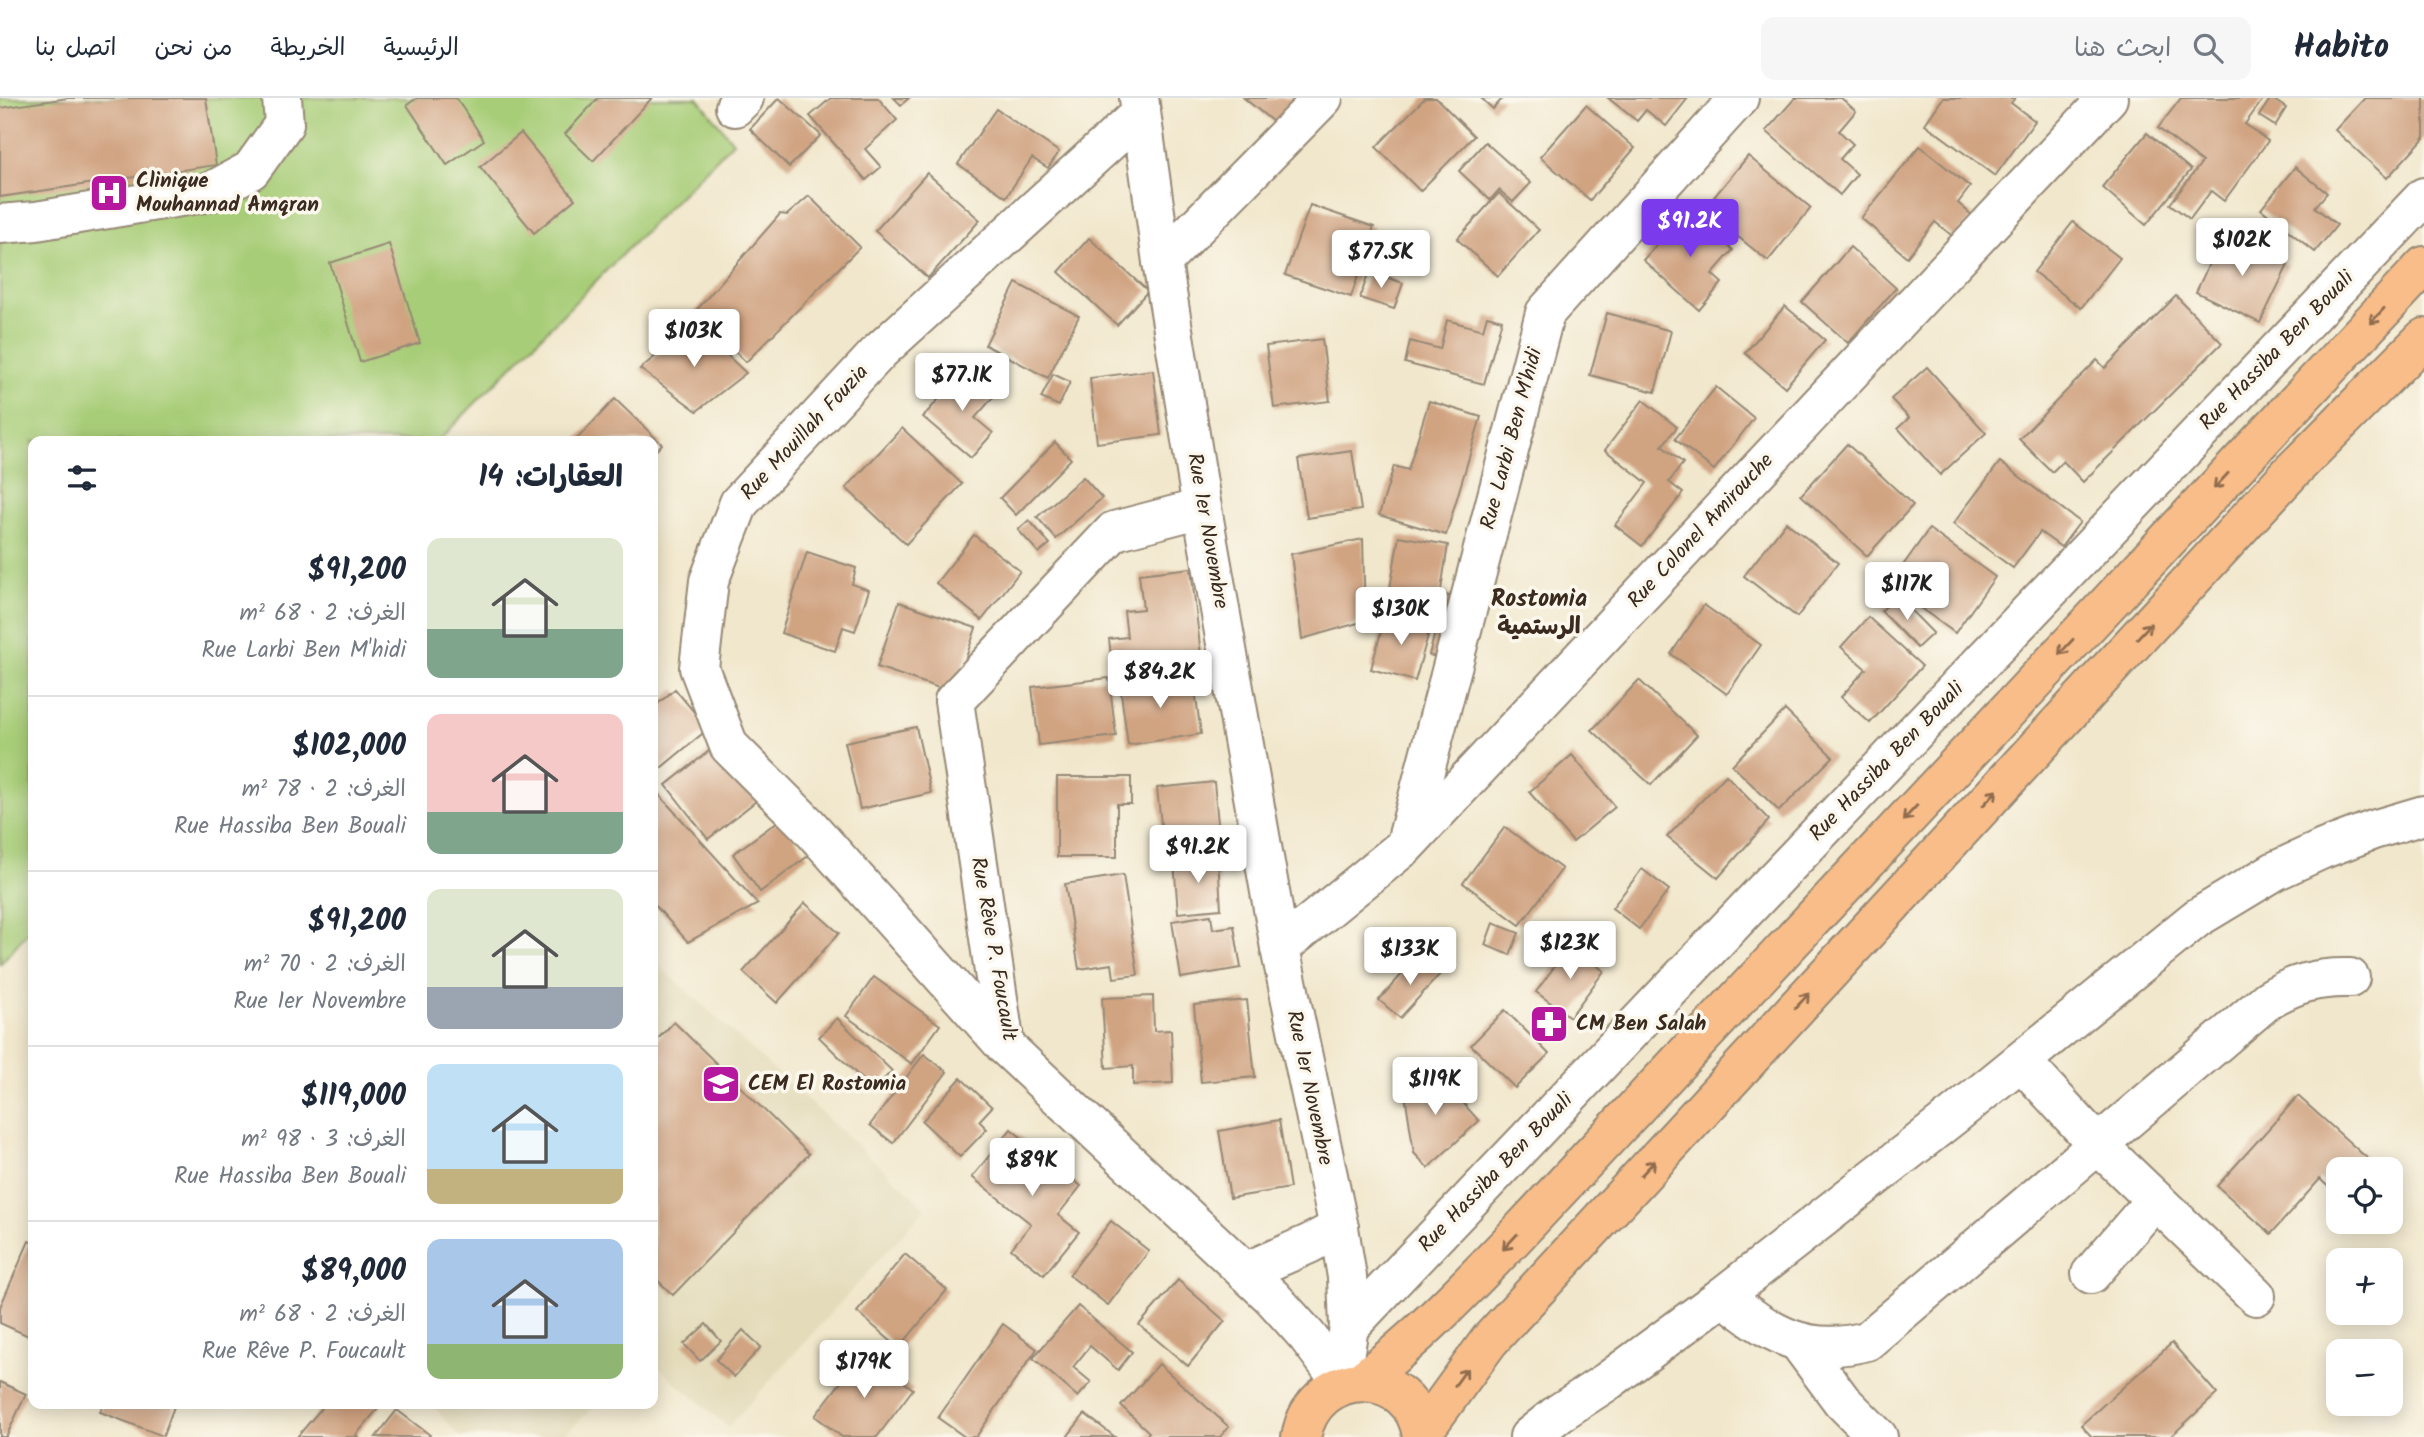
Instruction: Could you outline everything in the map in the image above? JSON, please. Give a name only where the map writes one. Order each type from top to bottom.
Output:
[{"type":"highway","points":[[1300,1437],[1305,1419],[1314,1404],[1327,1392],[1407,1344],[1448,1306],[2424,266]]},
{"type":"highway","points":[[1422,1435],[1489,1341],[1601,1218],[2291,472],[2424,338]]},
{"type":"highway","points":[[1346,1380],[1378,1384],[1400,1396],[1417,1417],[1422,1435]]},
{"type":"street","points":[[1162,262],[1323,98]]},
{"type":"street","name":"Rue Larbi Ben M'hidi","points":[[1405,846],[1545,313],[1739,98]]},
{"type":"street","name":"Rue Colonel Amirouche","points":[[1279,947],[1405,846],[2108,98]]},
{"type":"street","name":"Rue 1er Novembre","points":[[1140,106],[1202,508],[1279,947],[1347,1277],[1349,1328],[1345,1351],[1346,1380]]},
{"type":"street","name":"Rue Mouillah Fouzia","points":[[1005,1046],[807,824],[729,746],[699,668],[709,582],[739,503],[880,351],[1140,106]]},
{"type":"street","points":[[0,224],[36,222],[210,192],[251,170],[291,107]]},
{"type":"street","name":"Rue Hassiba Ben Bouali","points":[[1349,1328],[2424,197]]},
{"type":"street","name":"Rue Rêve P. Foucault","points":[[1202,508],[1114,531],[954,701],[1005,1046],[1289,1315],[1346,1380]]},
{"type":"street","points":[[1529,1437],[1723,1296],[2197,918],[2275,871],[2323,849],[2424,815]]},
{"type":"street","points":[[1723,1296],[1758,1323],[1799,1343],[1836,1347],[1867,1341],[2269,999],[2308,980],[2350,978]]},
{"type":"street","points":[[2021,1061],[2098,1145],[2256,1296]]},
{"type":"street","points":[[2091,1274],[2155,1200]]},
{"type":"street","points":[[1245,1272],[1339,1228]]},
{"type":"street","points":[[1799,1343],[1842,1401],[1878,1437]]},
{"type":"shaded area","name":"CEM El Rostomia","points":[[658,965],[926,1208],[728,1427],[658,1367]]},
{"type":"shaded area","points":[[435,1409],[592,1409],[562,1437],[460,1437]]},
{"type":"green space","points":[[0,98],[698,98],[733,142],[443,436],[28,436],[28,932],[0,964]]},
{"type":"building","points":[[68,98],[206,98],[216,165],[0,197],[0,108]]},
{"type":"building","points":[[417,98],[456,98],[484,140],[447,165],[407,105]]},
{"type":"building","points":[[598,98],[652,98],[593,161],[565,134]]},
{"type":"building","points":[[779,98],[821,135],[789,167],[750,129]]},
{"type":"building","points":[[831,98],[878,98],[897,120],[865,149],[881,167],[866,180],[810,116]]},
{"type":"building","points":[[894,98],[909,98],[901,105]]},
{"type":"building","points":[[1244,98],[1302,98],[1278,126]]},
{"type":"building","points":[[1425,98],[1436,98],[1474,136],[1420,191],[1376,147]]},
{"type":"building","points":[[1481,98],[1503,98],[1493,109]]},
{"type":"building","points":[[1608,98],[1688,98],[1666,126],[1646,110],[1637,121]]},
{"type":"building","points":[[1795,98],[1841,98],[1856,111],[1839,131],[1853,144],[1840,159],[1857,174],[1840,195],[1766,131]]},
{"type":"building","points":[[1943,98],[2015,98],[2011,103],[2035,121],[1995,176],[1925,124]]},
{"type":"building","points":[[2181,98],[2264,98],[2245,124],[2268,141],[2224,201],[2211,191],[2190,219],[2170,204],[2202,162],[2158,128]]},
{"type":"building","points":[[2271,98],[2286,108],[2275,126],[2259,116]]},
{"type":"building","points":[[2365,98],[2424,98],[2424,138],[2387,178],[2335,130]]},
{"type":"building","points":[[1586,105],[1635,148],[1590,200],[1540,157]]},
{"type":"building","points":[[996,109],[1059,152],[1048,168],[1032,158],[1006,197],[958,164]]},
{"type":"building","points":[[521,133],[575,199],[534,233],[480,167]]},
{"type":"building","points":[[2147,133],[2191,170],[2146,225],[2102,187]]},
{"type":"building","points":[[1485,142],[1531,183],[1513,202],[1499,190],[1490,200],[1459,171]]},
{"type":"building","points":[[1920,146],[1970,187],[1958,203],[1973,216],[1955,238],[1935,222],[1907,257],[1861,218]]},
{"type":"building","points":[[1748,156],[1811,208],[1768,261],[1704,209]]},
{"type":"building","points":[[2295,167],[2327,193],[2315,207],[2337,225],[2315,252],[2261,209]]},
{"type":"building","points":[[927,173],[980,220],[928,278],[875,231]]},
{"type":"building","points":[[1499,193],[1539,230],[1498,276],[1457,239]]},
{"type":"building","points":[[809,196],[860,247],[746,362],[694,313],[780,214],[787,215]]},
{"type":"building","points":[[1310,205],[1374,227],[1351,297],[1285,275]]},
{"type":"building","points":[[1688,210],[1733,250],[1712,274],[1722,283],[1699,310],[1643,260]]},
{"type":"building","points":[[2073,222],[2120,258],[2081,308],[2034,272]]},
{"type":"building","points":[[2223,234],[2288,265],[2260,323],[2196,292]]},
{"type":"building","points":[[1089,238],[1148,291],[1117,325],[1059,272]]},
{"type":"building","points":[[389,244],[420,343],[360,362],[330,263]]},
{"type":"building","points":[[1850,247],[1896,288],[1848,343],[1802,302]]},
{"type":"building","points":[[1369,271],[1403,283],[1394,309],[1360,298]]},
{"type":"building","points":[[1016,283],[1079,316],[1048,378],[985,345]]},
{"type":"building","points":[[2176,296],[2222,343],[2083,482],[2063,461],[2052,472],[2019,439],[2097,360],[2105,368]]},
{"type":"building","points":[[1785,306],[1825,340],[1785,387],[1745,353]]},
{"type":"building","points":[[1607,313],[1671,331],[1655,392],[1590,375]]},
{"type":"building","points":[[1487,316],[1502,320],[1484,384],[1405,363],[1410,341],[1440,349],[1447,320],[1483,330]]},
{"type":"building","points":[[694,324],[746,373],[697,411],[640,369]]},
{"type":"building","points":[[1322,339],[1330,401],[1274,408],[1266,346]]},
{"type":"building","points":[[1927,367],[1986,433],[1940,475],[1898,428],[1909,418],[1891,399]]},
{"type":"building","points":[[966,368],[995,395],[975,418],[993,433],[971,458],[923,417]]},
{"type":"building","points":[[1153,370],[1161,435],[1097,443],[1090,378]]},
{"type":"building","points":[[1053,374],[1070,382],[1059,406],[1041,398]]},
{"type":"building","points":[[1716,387],[1754,418],[1714,470],[1675,439]]},
{"type":"building","points":[[615,399],[654,436],[580,436]]},
{"type":"building","points":[[1643,400],[1677,427],[1662,446],[1683,463],[1669,482],[1683,493],[1642,546],[1615,525],[1647,483],[1605,450]]},
{"type":"building","points":[[1429,401],[1481,417],[1446,535],[1379,515],[1394,466],[1408,470]]},
{"type":"building","points":[[902,428],[962,484],[906,544],[846,488]]},
{"type":"building","points":[[1055,442],[1071,459],[1016,515],[1000,498]]},
{"type":"building","points":[[1847,444],[1913,505],[1867,556],[1801,495]]},
{"type":"building","points":[[1352,451],[1361,510],[1307,518],[1298,459]]},
{"type":"building","points":[[2000,462],[2080,522],[2061,547],[2040,532],[2013,568],[1953,524]]},
{"type":"building","points":[[1083,477],[1102,498],[1056,539],[1037,517]]},
{"type":"building","points":[[1029,520],[1050,544],[1039,553],[1018,530]]},
{"type":"building","points":[[1786,522],[1838,563],[1797,617],[1744,576]]},
{"type":"building","points":[[1929,529],[1995,577],[1955,633],[1889,585]]},
{"type":"building","points":[[974,535],[1020,571],[982,620],[936,583]]},
{"type":"building","points":[[1399,536],[1448,545],[1438,609],[1388,600]]},
{"type":"building","points":[[1363,539],[1365,621],[1302,639],[1291,554]]},
{"type":"building","points":[[807,552],[856,568],[852,584],[869,590],[855,631],[843,627],[835,651],[781,633]]},
{"type":"building","points":[[1191,568],[1202,664],[1113,674],[1109,639],[1127,637],[1124,611],[1143,609],[1139,574]]},
{"type":"building","points":[[1445,595],[1462,600],[1446,660],[1429,655]]},
{"type":"building","points":[[1897,596],[1933,633],[1917,648],[1881,611]]},
{"type":"building","points":[[899,602],[976,628],[954,693],[877,667]]},
{"type":"building","points":[[1704,605],[1761,645],[1727,694],[1671,654]]},
{"type":"building","points":[[1386,613],[1431,625],[1415,681],[1371,669]]},
{"type":"building","points":[[1868,617],[1922,666],[1870,723],[1841,697],[1866,669],[1841,647]]},
{"type":"building","points":[[1193,676],[1201,734],[1128,745],[1120,686]]},
{"type":"building","points":[[1109,678],[1116,736],[1039,745],[1032,687]]},
{"type":"building","points":[[1639,680],[1697,735],[1651,785],[1592,730]]},
{"type":"building","points":[[675,689],[708,729],[658,770],[658,704]]},
{"type":"building","points":[[1785,710],[1833,757],[1779,811],[1732,765]]},
{"type":"building","points":[[916,727],[931,793],[860,809],[845,742]]},
{"type":"building","points":[[714,747],[756,801],[708,839],[666,785]]},
{"type":"building","points":[[1572,755],[1615,807],[1573,842],[1529,792]]},
{"type":"building","points":[[1726,775],[1769,820],[1718,878],[1667,837]]},
{"type":"building","points":[[1057,777],[1131,777],[1131,804],[1117,804],[1117,857],[1057,857]]},
{"type":"building","points":[[1214,782],[1221,854],[1165,860],[1157,788]]},
{"type":"building","points":[[658,794],[758,904],[688,942],[658,909]]},
{"type":"building","points":[[781,819],[808,856],[760,892],[733,854]]},
{"type":"building","points":[[1505,827],[1562,869],[1520,925],[1463,883]]},
{"type":"building","points":[[1218,858],[1221,909],[1178,913],[1174,861]]},
{"type":"building","points":[[1642,869],[1669,890],[1639,929],[1612,908]]},
{"type":"building","points":[[1123,875],[1138,975],[1114,978],[1112,964],[1079,969],[1065,884]]},
{"type":"building","points":[[805,903],[839,933],[777,1003],[743,972]]},
{"type":"building","points":[[1211,915],[1213,929],[1234,926],[1241,968],[1181,978],[1172,921]]},
{"type":"building","points":[[1493,923],[1519,933],[1510,955],[1485,945]]},
{"type":"building","points":[[1570,945],[1604,971],[1570,1017],[1536,992]]},
{"type":"building","points":[[1419,955],[1440,974],[1400,1018],[1379,1000]]},
{"type":"building","points":[[874,977],[940,1025],[912,1064],[846,1016]]},
{"type":"building","points":[[1153,996],[1154,1031],[1171,1030],[1173,1083],[1133,1085],[1133,1066],[1106,1068],[1102,998]]},
{"type":"building","points":[[1247,1000],[1255,1077],[1201,1082],[1194,1005]]},
{"type":"building","points":[[1505,1010],[1549,1054],[1515,1088],[1471,1045]]},
{"type":"building","points":[[837,1018],[892,1071],[873,1090],[819,1037]]},
{"type":"building","points":[[674,1022],[809,1154],[673,1295],[658,1281],[658,1039]]},
{"type":"building","points":[[924,1054],[947,1072],[893,1143],[870,1125]]},
{"type":"building","points":[[1431,1067],[1479,1121],[1428,1168],[1414,1153],[1404,1088]]},
{"type":"building","points":[[961,1078],[992,1107],[979,1121],[987,1129],[960,1157],[922,1121]]},
{"type":"building","points":[[2298,1096],[2366,1157],[2326,1157],[2326,1185],[2320,1179],[2271,1234],[2217,1186]]},
{"type":"building","points":[[1279,1120],[1290,1188],[1230,1198],[1219,1131]]},
{"type":"building","points":[[1011,1129],[1081,1186],[1058,1215],[1079,1232],[1044,1275],[1011,1249],[1031,1224],[972,1177]]},
{"type":"building","points":[[1111,1221],[1149,1251],[1108,1305],[1069,1275]]},
{"type":"building","points":[[28,1243],[28,1336],[0,1323],[0,1307]]},
{"type":"building","points":[[905,1254],[947,1290],[899,1348],[857,1312]]},
{"type":"building","points":[[1178,1280],[1225,1321],[1188,1366],[1139,1325]]},
{"type":"building","points":[[1078,1306],[1132,1352],[1118,1370],[1090,1346],[1073,1367],[1091,1382],[1078,1397],[1033,1358]]},
{"type":"building","points":[[706,1324],[721,1341],[700,1361],[684,1344]]},
{"type":"building","points":[[1003,1324],[1037,1349],[976,1437],[965,1437],[938,1418]]},
{"type":"building","points":[[743,1330],[761,1347],[734,1377],[716,1360]]},
{"type":"building","points":[[2172,1343],[2217,1394],[2170,1437],[2092,1437],[2081,1425]]},
{"type":"building","points":[[864,1352],[913,1389],[877,1437],[842,1437],[815,1416]]},
{"type":"building","points":[[1159,1364],[1229,1427],[1220,1437],[1145,1437],[1149,1432],[1121,1406]]},
{"type":"building","points":[[0,1382],[26,1394],[6,1437],[0,1437]]},
{"type":"building","points":[[101,1409],[173,1409],[163,1436],[100,1412]]},
{"type":"building","points":[[321,1409],[378,1409],[356,1435],[358,1437],[297,1437]]},
{"type":"building","points":[[397,1410],[430,1435],[376,1437]]},
{"type":"building","points":[[1085,1414],[1115,1437],[1067,1437]]},
{"type":"place","name":"Clinique Mouhannad Amqran","points":[[109,193]]},
{"type":"place","name":"CM Ben Salah","points":[[1549,1024]]},
{"type":"place","name":"CEM El Rostomia","points":[[721,1084]]},
{"type":"district","name":"Rostomia الرستمية","points":[[1539,613]]}]
